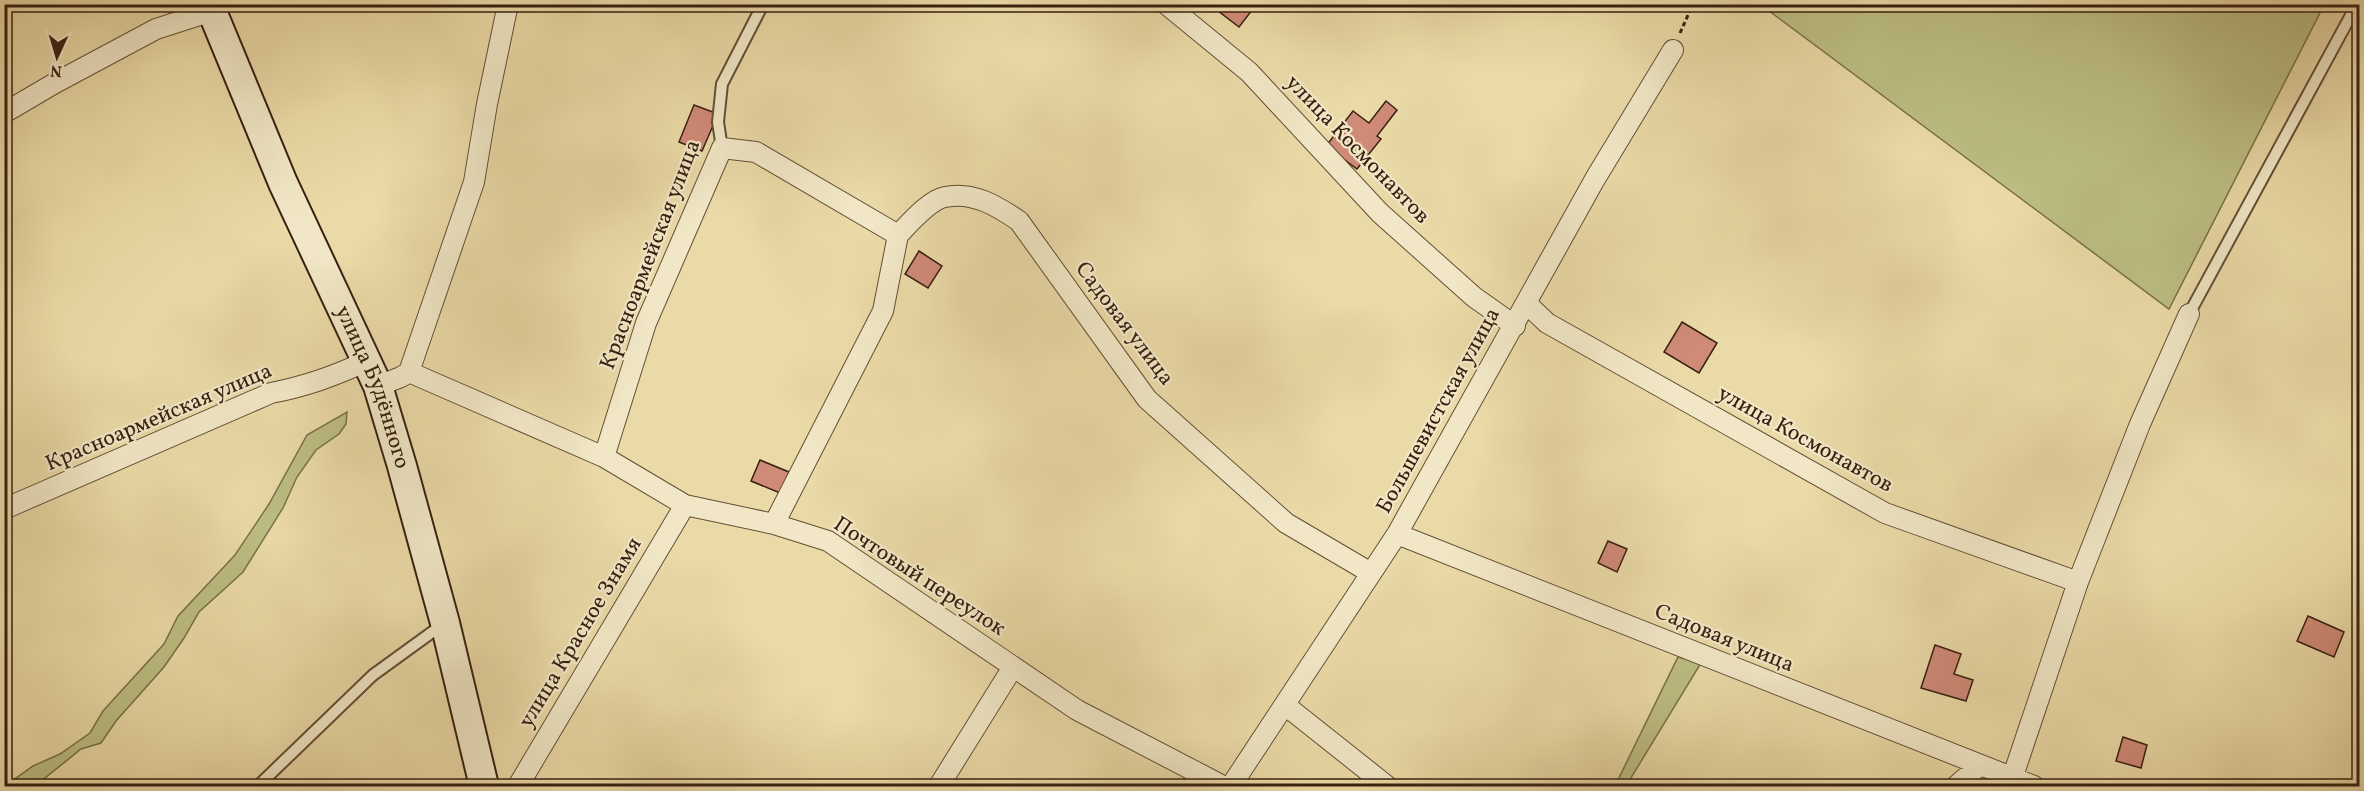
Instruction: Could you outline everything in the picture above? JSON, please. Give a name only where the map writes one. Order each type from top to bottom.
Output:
[{"type":"main road","name":"улица Будённого","points":[[211,8],[283,183],[372,373],[402,466],[445,623],[484,786]]},
{"type":"street","points":[[372,373],[401,377],[409,372],[474,182],[487,104],[508,4]]},
{"type":"street","name":"улица Космонавтов","points":[[1166,4],[1249,72],[1380,213],[1474,297],[1515,326]]},
{"type":"street","points":[[4,113],[156,29],[211,8]]},
{"type":"street","name":"Большевистская улица","points":[[1231,786],[1397,534],[1595,179],[1673,50]]},
{"type":"street","points":[[722,148],[756,152],[898,235],[883,312],[774,524]]},
{"type":"street","name":"Красноармейская улица","points":[[604,457],[646,322],[722,148]]},
{"type":"street","name":"Садовая улица","points":[[898,235],[921,212],[943,196],[965,196],[991,202],[1019,221],[1147,399],[1286,523],[1371,573]]},
{"type":"street","name":"улица Космонавтов","points":[[1527,304],[1547,323],[1885,513],[2078,582]]},
{"type":"street","points":[[2012,779],[2078,582],[2140,423],[2188,314]]},
{"type":"street","name":"Почтовый переулок","points":[[409,372],[604,457],[686,505],[774,524],[828,541],[1077,710],[1223,786]]},
{"type":"street","name":"Красноармейская улица","points":[[4,508],[271,393],[308,386],[329,378],[372,373]]},
{"type":"street","name":"улица Красное Знамя","points":[[518,786],[686,505]]},
{"type":"street","name":"Садовая улица","points":[[1397,534],[2034,786]]},
{"type":"street","points":[[939,786],[1013,667]]},
{"type":"street","points":[[1285,705],[1387,786]]},
{"type":"street","points":[[1956,786],[1979,766]]},
{"type":"lane","name":"Красноармейская улица","points":[[722,148],[718,122],[722,84],[763,4]]},
{"type":"lane","points":[[2188,314],[2357,4]]},
{"type":"lane","points":[[261,783],[373,675],[445,623]]},
{"type":"path","points":[[1673,50],[1693,4]]},
{"type":"green space","points":[[1761,5],[2324,5],[2169,309]]},
{"type":"green space","points":[[347,412],[346,424],[339,434],[316,450],[297,477],[283,508],[243,572],[199,612],[164,667],[116,721],[101,743],[81,749],[35,786],[5,786],[33,766],[60,754],[90,733],[103,711],[164,644],[178,616],[235,555],[269,504],[307,435]]},
{"type":"green space","points":[[1678,657],[1701,663],[1626,786],[1615,786]]},
{"type":"building","points":[[1215,4],[1256,5],[1239,27],[1213,7]]},
{"type":"building","points":[[1386,101],[1397,110],[1377,136],[1381,139],[1357,169],[1326,146],[1353,111],[1369,123]]},
{"type":"building","points":[[694,105],[718,114],[702,151],[679,142]]},
{"type":"building","points":[[919,251],[942,266],[928,288],[905,274]]},
{"type":"building","points":[[1682,322],[1717,343],[1699,373],[1664,352]]},
{"type":"building","points":[[760,460],[789,472],[780,493],[751,481]]},
{"type":"building","points":[[1608,541],[1627,549],[1617,572],[1598,563]]},
{"type":"building","points":[[2308,616],[2344,632],[2334,657],[2297,641]]},
{"type":"building","points":[[1935,645],[1961,654],[1954,674],[1973,680],[1966,701],[1921,688]]},
{"type":"building","points":[[2123,737],[2147,745],[2141,768],[2116,761]]}]
